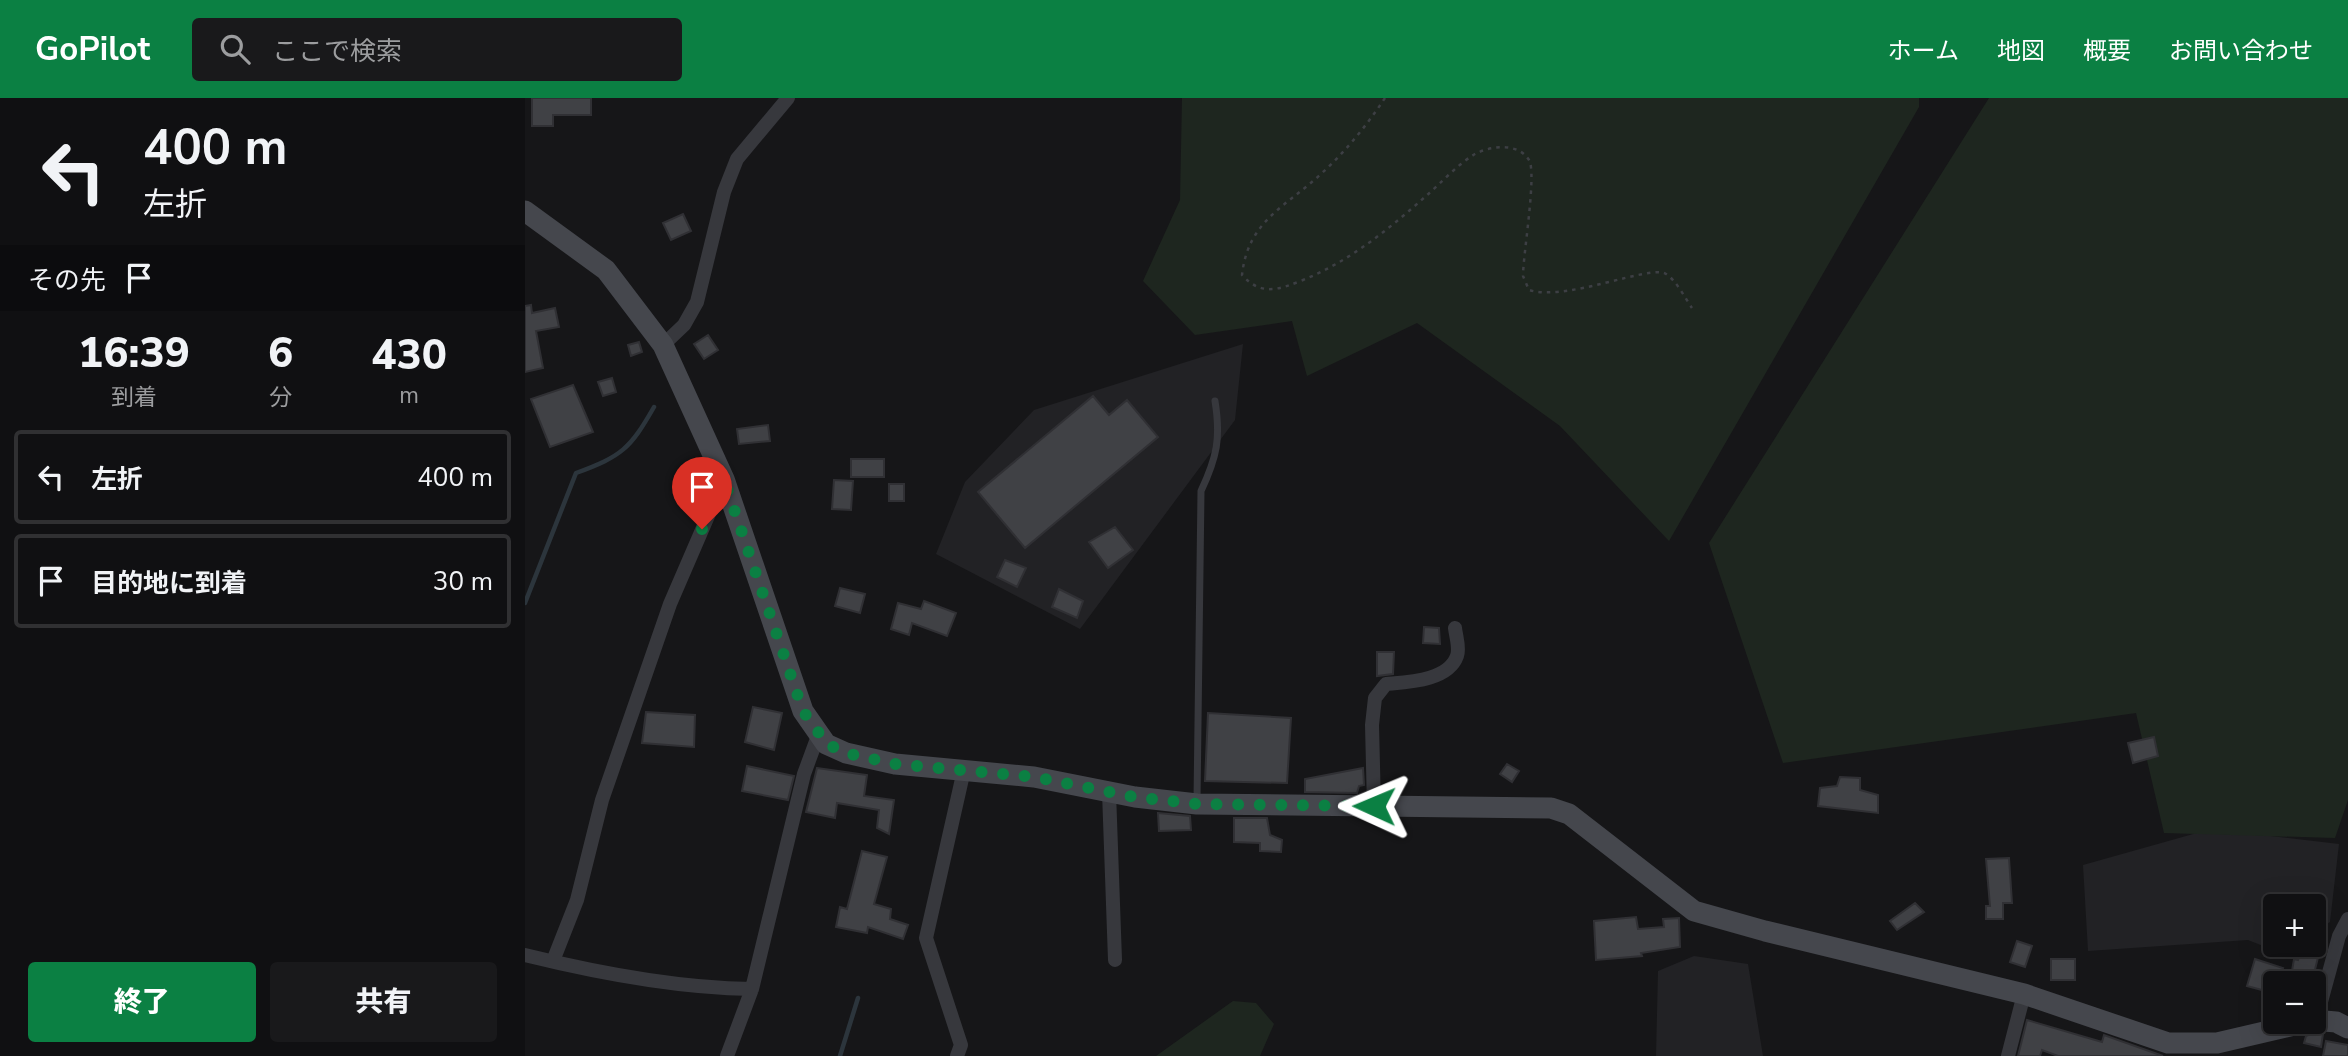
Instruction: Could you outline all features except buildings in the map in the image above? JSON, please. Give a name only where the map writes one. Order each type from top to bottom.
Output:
[{"type":"street","points":[[663,345],[684,325],[697,302],[724,192],[737,159],[788,98]]},
{"type":"street","points":[[525,211],[606,270],[663,345],[724,480],[803,711],[818,736],[827,744],[846,753],[895,764],[1034,777],[1109,792],[1197,804],[1551,808],[1569,814],[1694,911],[2024,994],[2192,1051],[2263,1033]]},
{"type":"street","points":[[553,961],[577,900],[602,800],[670,604],[724,480]]},
{"type":"street","points":[[1374,806],[1372,725],[1375,698],[1386,684],[1422,680],[1451,668],[1458,654],[1455,628]]},
{"type":"street","points":[[727,1056],[752,989],[804,774],[818,736]]},
{"type":"street","points":[[957,1056],[961,1045],[926,938],[964,770]]},
{"type":"street","points":[[1109,792],[1115,960]]},
{"type":"street","points":[[2326,977],[2339,936],[2348,919]]},
{"type":"street","points":[[525,955],[713,989],[752,989]]},
{"type":"street","points":[[2008,1056],[2024,994]]},
{"type":"street","points":[[2326,1022],[2336,1022],[2348,1028]]},
{"type":"lane","points":[[1197,804],[1201,491],[1217,451],[1220,430],[1215,401]]},
{"type":"path","points":[[1385,98],[1367,124],[1323,172],[1263,222],[1244,250],[1242,275],[1251,285],[1265,291],[1281,289],[1325,271],[1384,233],[1475,154],[1499,146],[1518,150],[1529,160],[1532,179],[1523,276],[1529,289],[1540,293],[1589,289],[1655,270],[1667,274],[1692,308]]},
{"type":"shaded area","points":[[1182,98],[1919,98],[1919,107],[1669,541],[1560,426],[1417,323],[1307,376],[1292,321],[1195,335],[1143,281],[1180,200]]},
{"type":"shaded area","points":[[1989,98],[2348,98],[2348,800],[2335,838],[2164,833],[2136,713],[1783,763],[1709,543]]},
{"type":"shaded area","points":[[1243,344],[1235,420],[1080,629],[936,554],[965,482],[1034,410]]},
{"type":"shaded area","points":[[2211,829],[2339,844],[2330,922],[2326,925],[2326,894],[2263,894],[2263,946],[2248,940],[2088,951],[2083,865]]},
{"type":"shaded area","points":[[1694,956],[1748,964],[1763,1056],[1656,1056],[1658,971]]},
{"type":"shaded area","points":[[1233,1001],[1256,1003],[1274,1024],[1260,1056],[1156,1056]]},
{"type":"waterway","points":[[525,603],[576,473],[615,456],[631,442],[654,407]]},
{"type":"waterway","points":[[840,1056],[858,998]]},
{"type":"route","points":[[702,529],[724,480],[803,711],[818,736],[827,744],[846,753],[895,764],[1034,777],[1135,797],[1197,804],[1374,806]]}]
